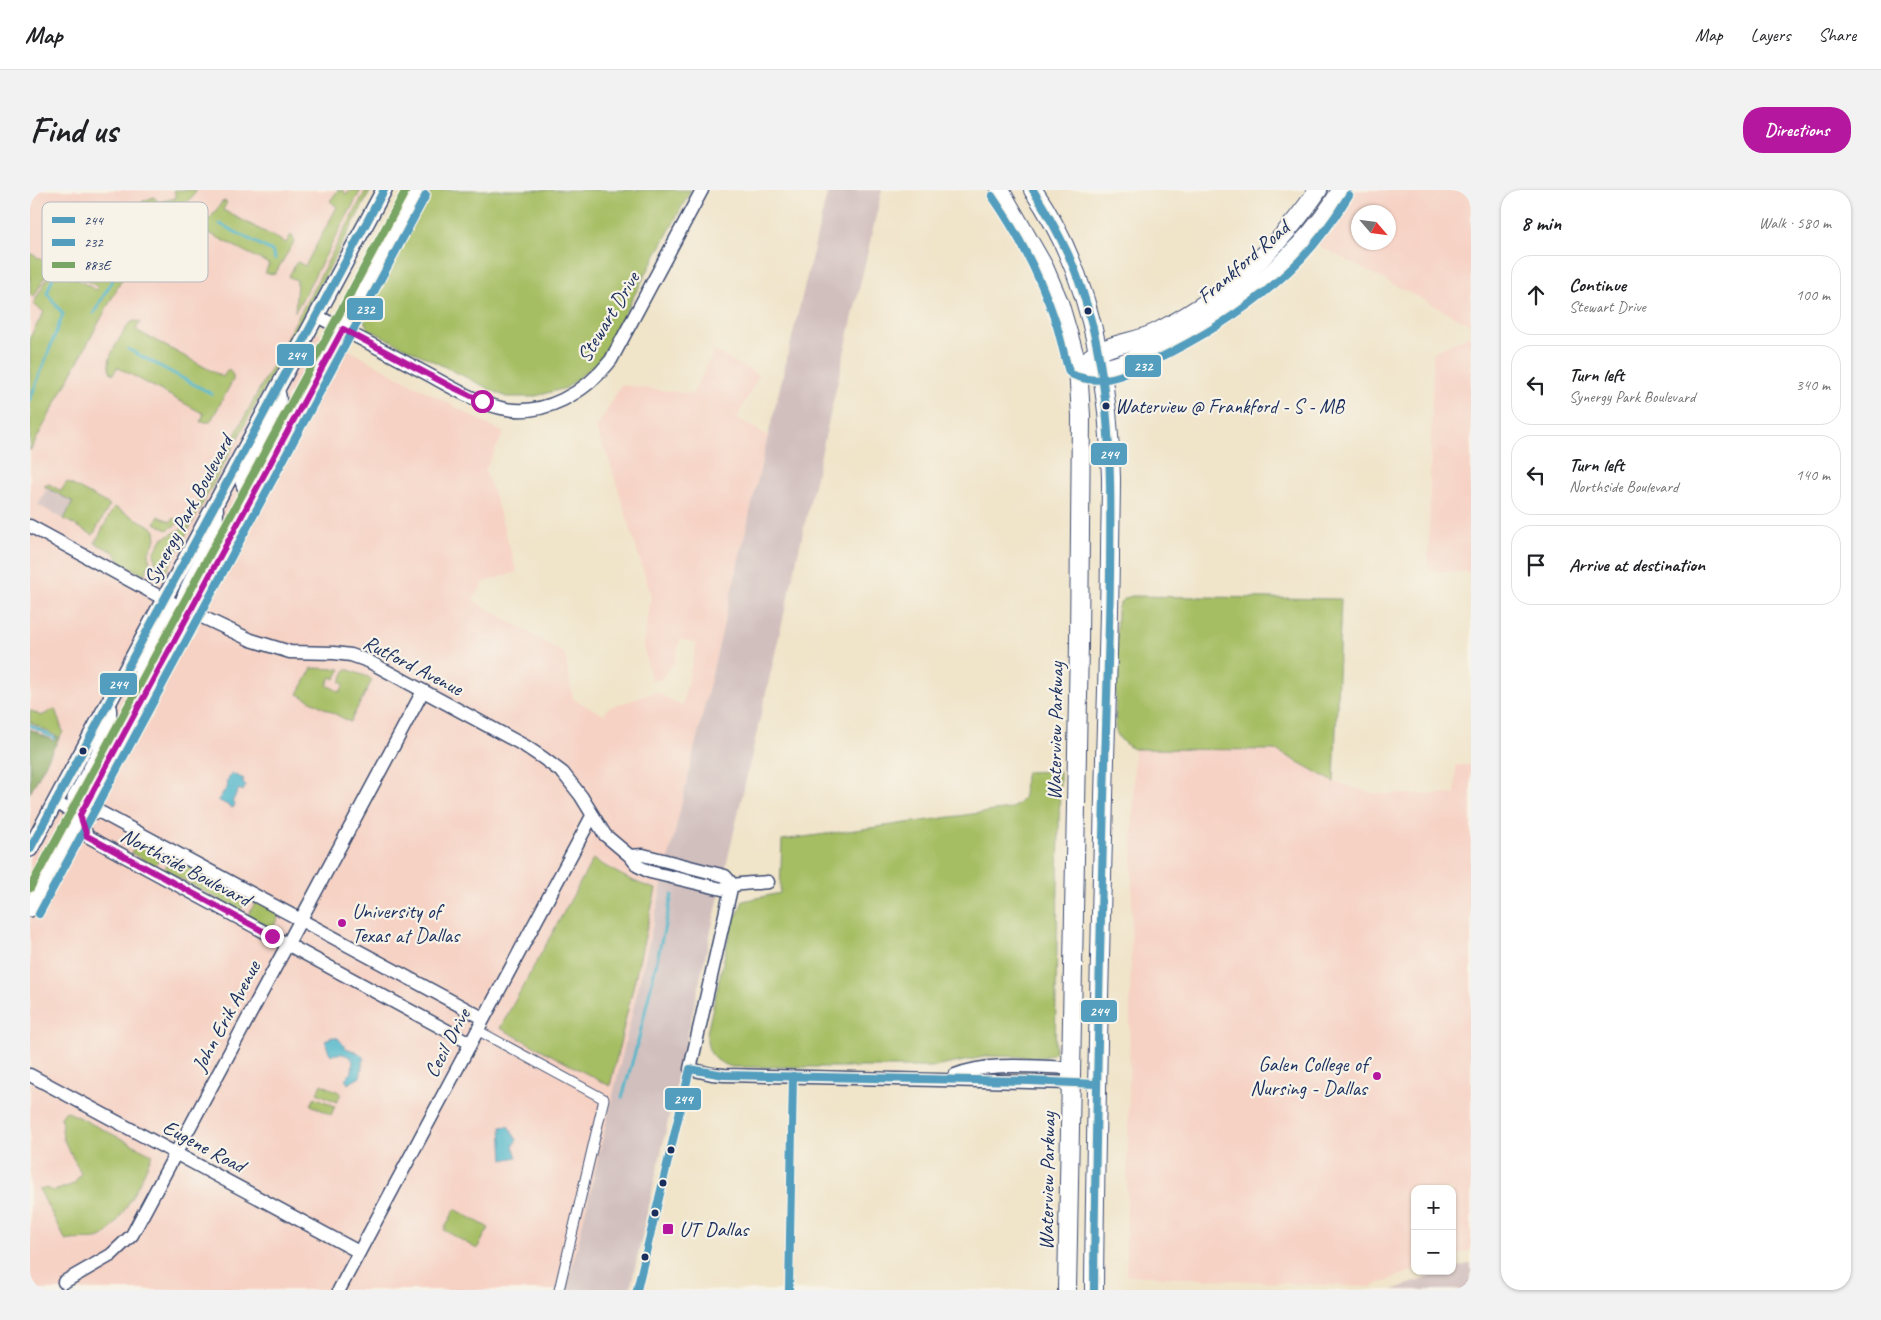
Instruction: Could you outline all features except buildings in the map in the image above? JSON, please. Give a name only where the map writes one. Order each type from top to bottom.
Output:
[{"type":"main road","points":[[1033,190],[1049,213],[1071,262],[1098,351],[1111,476],[1094,1290]]},
{"type":"main road","name":"Frankford Road","points":[[1078,367],[1098,351],[1154,334],[1190,315],[1215,298],[1266,254],[1292,226],[1318,190]]},
{"type":"main road","name":"Frankford Road","points":[[1078,367],[1101,370],[1133,359],[1187,334],[1238,302],[1270,275],[1304,240],[1328,212],[1342,190]]},
{"type":"main road","name":"Waterview Parkway","points":[[1004,192],[1044,267],[1060,302],[1078,367],[1081,416],[1082,472],[1067,1290]]},
{"type":"main road","points":[[1077,761],[1105,762]]},
{"type":"main road","points":[[1072,1075],[1097,1076]]},
{"type":"street","name":"Synergy Park Boulevard","points":[[30,849],[384,190]]},
{"type":"street","points":[[30,909],[417,190]]},
{"type":"street","name":"Stewart Drive","points":[[317,316],[450,386],[505,409],[527,409],[568,399],[593,380],[611,360],[702,190]]},
{"type":"street","points":[[254,493],[245,488],[243,482],[270,429],[279,403],[277,389]]},
{"type":"street","points":[[190,612],[184,598],[213,537],[217,520],[215,504]]},
{"type":"street","name":"Rutford Avenue","points":[[30,526],[164,599],[230,631],[273,648],[300,653],[351,655],[368,661],[525,746],[548,761],[563,774],[581,796],[605,835],[630,856],[644,855],[725,876],[732,884]]},
{"type":"street","points":[[141,703],[138,683],[171,612],[164,599]]},
{"type":"street","name":"John Erik Avenue","points":[[64,1282],[111,1255],[132,1235],[423,690]]},
{"type":"street","points":[[80,815],[75,807],[74,798],[100,751],[108,730],[110,716],[108,705]]},
{"type":"street","name":"Northside Boulevard","points":[[56,803],[80,815],[100,812],[483,1018]]},
{"type":"street","name":"Northside Boulevard","points":[[80,815],[87,836],[470,1043]]},
{"type":"street","name":"Cecil Drive","points":[[339,1290],[592,816]]},
{"type":"street","points":[[768,882],[732,884],[690,1069],[718,1075],[945,1079],[1072,1075]]},
{"type":"street","points":[[477,1030],[604,1099],[559,1290]]},
{"type":"street","name":"Eugene Road","points":[[30,1076],[359,1252]]},
{"type":"shaded area","name":"University of Texas at Dallas","points":[[30,190],[371,190],[300,324],[504,433],[485,470],[517,572],[484,582],[473,600],[565,654],[573,699],[604,715],[608,708],[656,692],[682,706],[697,643],[680,639],[674,663],[660,680],[651,680],[643,645],[651,596],[610,463],[596,429],[621,385],[692,394],[714,351],[759,375],[737,418],[768,436],[567,1290],[30,1290]]},
{"type":"shaded area","points":[[828,190],[882,190],[630,1290],[567,1290],[768,436]]},
{"type":"shaded area","points":[[1350,190],[1471,190],[1471,325],[1314,243],[1331,224]]},
{"type":"shaded area","points":[[1471,335],[1471,572],[1428,571],[1433,352]]},
{"type":"shaded area","points":[[47,488],[73,502],[64,519],[38,505]]},
{"type":"shaded area","points":[[1134,749],[1277,750],[1334,782],[1376,794],[1455,794],[1456,765],[1471,765],[1471,1250],[1456,1256],[1456,1185],[1411,1185],[1411,1272],[1370,1287],[1126,1275]]},
{"type":"shaded area","points":[[1471,1263],[1471,1290],[1392,1290],[1435,1275],[1456,1275],[1456,1268]]},
{"type":"green space","points":[[174,190],[197,190],[186,202],[158,202],[176,198]]},
{"type":"green space","points":[[338,190],[343,190],[346,194],[352,190],[361,190],[295,312],[297,280],[289,276],[296,263],[298,262],[305,266],[337,207],[330,201]]},
{"type":"green space","points":[[366,190],[371,190],[166,572],[156,567],[154,553],[162,539],[185,527]]},
{"type":"green space","points":[[432,190],[691,190],[599,361],[566,388],[532,397],[506,397],[368,329],[363,318]]},
{"type":"green space","points":[[154,197],[158,202],[142,202],[143,201]]},
{"type":"green space","points":[[222,202],[227,202],[223,210],[286,243],[291,235],[293,237],[294,242],[275,274],[265,273],[269,264],[208,233],[208,220]]},
{"type":"green space","points":[[30,253],[42,260],[42,282],[34,297],[30,295]]},
{"type":"green space","points":[[45,282],[82,282],[96,290],[98,287],[89,282],[121,282],[30,451],[30,337],[44,312],[33,304]]},
{"type":"green space","points":[[136,321],[140,322],[136,330],[223,377],[228,369],[233,375],[233,380],[209,422],[200,422],[204,414],[117,367],[113,375],[109,364],[113,350],[128,325]]},
{"type":"green space","points":[[67,482],[110,505],[93,535],[64,519],[73,502],[44,486],[49,484],[61,491]]},
{"type":"green space","points":[[114,507],[152,527],[155,531],[156,539],[149,552],[150,564],[144,575],[121,563],[114,552],[95,543]]},
{"type":"green space","points":[[159,516],[171,522],[173,518],[181,522],[167,530],[155,523]]},
{"type":"green space","points":[[1132,596],[1341,599],[1334,782],[1276,750],[1134,749],[1122,741],[1115,728],[1117,610],[1123,600]]},
{"type":"green space","points":[[312,668],[341,669],[335,679],[331,677],[327,685],[340,692],[344,684],[340,682],[346,669],[372,680],[350,722],[298,694]]},
{"type":"green space","points":[[55,709],[63,732],[59,738],[30,722],[30,710],[41,716]]},
{"type":"green space","points":[[30,729],[54,741],[56,736],[59,738],[30,793]]},
{"type":"green space","points":[[1060,771],[1055,1053],[1044,1057],[988,1056],[935,1067],[732,1067],[720,1062],[712,1055],[708,1046],[707,1033],[734,915],[738,914],[743,901],[780,893],[782,840],[1009,809],[1021,801],[1023,797],[1026,772]]},
{"type":"green space","points":[[139,838],[163,852],[155,866],[131,853]]},
{"type":"green space","points":[[172,856],[247,897],[240,911],[164,870]]},
{"type":"green space","points":[[593,859],[631,880],[656,889],[610,1086],[500,1028]]},
{"type":"green space","points":[[256,901],[280,914],[272,929],[248,915]]},
{"type":"green space","points":[[321,1084],[341,1093],[337,1102],[317,1093]]},
{"type":"green space","points":[[315,1097],[335,1106],[331,1115],[311,1105]]},
{"type":"green space","points":[[66,1111],[152,1154],[122,1213],[107,1233],[97,1239],[66,1241],[39,1189],[45,1188],[54,1191],[74,1184],[81,1173],[63,1139],[61,1117]]},
{"type":"green space","points":[[455,1209],[489,1228],[477,1249],[444,1230]]},
{"type":"water","points":[[231,773],[244,779],[242,783],[246,785],[243,791],[239,789],[232,802],[235,804],[233,808],[218,800],[228,786],[226,784]]},
{"type":"water","points":[[332,1037],[338,1038],[346,1048],[359,1053],[364,1058],[360,1077],[348,1084],[345,1079],[352,1071],[353,1061],[344,1054],[331,1055],[325,1040]]},
{"type":"water","points":[[508,1126],[517,1140],[513,1146],[517,1157],[503,1160],[501,1127]]},
{"type":"waterway","points":[[220,224],[272,251],[275,259]]},
{"type":"waterway","points":[[30,400],[63,314],[47,293],[51,282]]},
{"type":"waterway","points":[[94,313],[112,282]]},
{"type":"waterway","points":[[128,349],[212,394]]},
{"type":"waterway","points":[[30,725],[54,738]]},
{"type":"waterway","points":[[622,1098],[639,1038],[672,895]]},
{"type":"transit line","name":"244","points":[[30,849],[384,190]]},
{"type":"transit line","name":"883E","points":[[30,888],[406,190]]},
{"type":"transit line","name":"244","points":[[1033,190],[1068,254],[1083,292],[1094,331],[1101,371],[1109,451],[1110,601],[1095,1167],[1094,1290]]},
{"type":"transit line","name":"232","points":[[39,914],[426,195]]},
{"type":"transit line","name":"232","points":[[992,196],[1020,241],[1036,273],[1056,323],[1069,372],[1077,377],[1096,380],[1113,378],[1138,368],[1190,342],[1241,310],[1273,285],[1305,255],[1329,226],[1349,195]]},
{"type":"transit line","name":"244","points":[[637,1290],[690,1069],[724,1075],[1096,1084]]},
{"type":"transit line","name":"244","points":[[789,1290],[793,1076]]},
{"type":"place","name":"Waterview @ Frankford - S - MB","points":[[1106,406]]},
{"type":"place","name":"University of Texas at Dallas","points":[[342,923]]},
{"type":"place","name":"Galen College of Nursing - Dallas","points":[[1377,1076]]},
{"type":"place","name":"UT Dallas","points":[[668,1229]]},
{"type":"route","points":[[272,936],[87,836],[80,815],[343,329],[482,401]]}]
